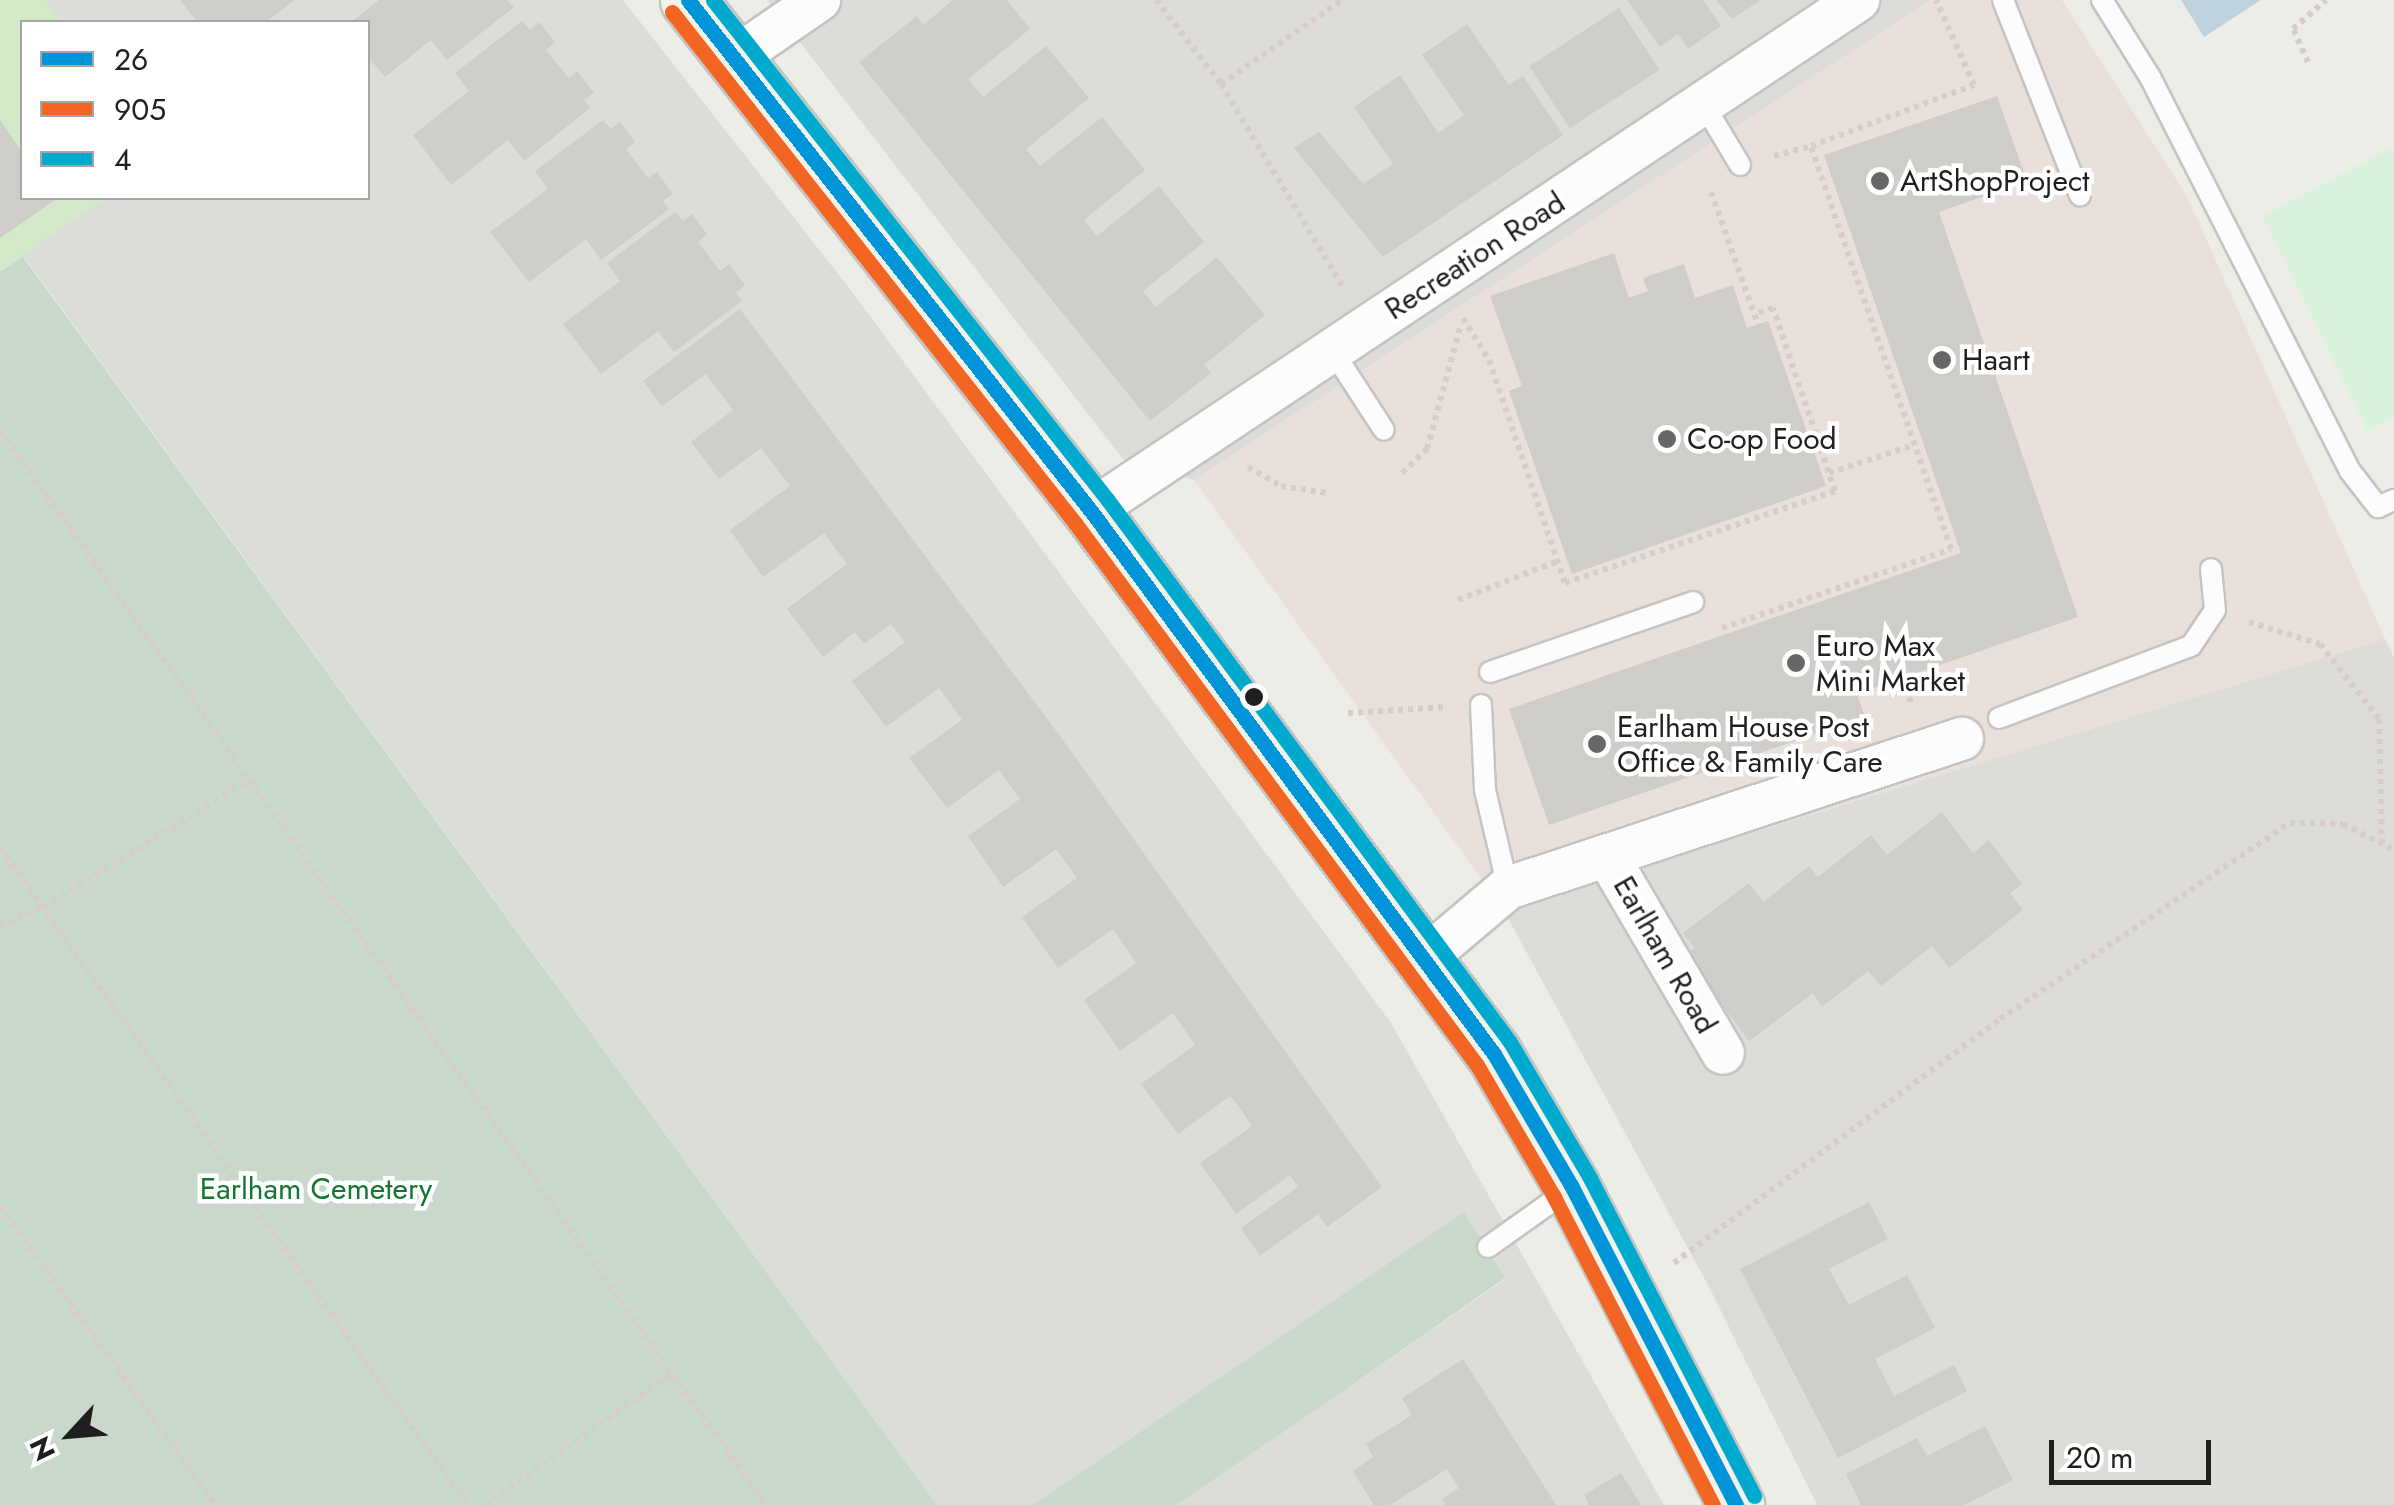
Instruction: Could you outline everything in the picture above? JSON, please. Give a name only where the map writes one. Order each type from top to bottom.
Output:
[{"type":"main road","points":[[688,0],[1092,511],[1494,1054],[1572,1187],[1736,1505]]},
{"type":"street","points":[[736,57],[819,0]]},
{"type":"street","name":"Recreation Road","points":[[1092,511],[1858,0]]},
{"type":"street","name":"Earlham Road","points":[[1424,958],[1508,888],[1962,740]]},
{"type":"street","name":"Earlham Road","points":[[1608,857],[1723,1053]]},
{"type":"lane","points":[[2003,0],[2080,195]]},
{"type":"lane","points":[[2102,0],[2158,92],[2350,471],[2378,507],[2394,500]]},
{"type":"lane","points":[[1689,115],[1740,165]]},
{"type":"lane","points":[[1332,350],[1384,430]]},
{"type":"lane","points":[[1999,718],[2191,646],[2215,610],[2211,569]]},
{"type":"lane","points":[[1490,672],[1692,602]]},
{"type":"lane","points":[[1481,705],[1485,790],[1508,888]]},
{"type":"lane","points":[[1488,1247],[1572,1187]]},
{"type":"path","points":[[1156,0],[1221,84],[1368,326]]},
{"type":"path","points":[[1221,84],[1342,0]]},
{"type":"path","points":[[1707,633],[1869,581],[1951,549],[1811,146],[1974,85],[1936,0]]},
{"type":"path","points":[[2308,62],[2294,29],[2326,0]]},
{"type":"path","points":[[1689,115],[1709,186],[1758,325]]},
{"type":"path","points":[[1440,278],[1490,360],[1565,583],[1835,490],[1773,308],[1754,314]]},
{"type":"path","points":[[1402,472],[1427,449],[1463,317]]},
{"type":"path","points":[[0,430],[766,1505]]},
{"type":"path","points":[[1214,430],[1235,459],[1281,486],[1326,493]]},
{"type":"path","points":[[1830,474],[1914,445]]},
{"type":"path","points":[[1458,600],[1558,561]]},
{"type":"path","points":[[2215,610],[2320,644],[2379,719],[2382,844]]},
{"type":"path","points":[[1348,713],[1481,705]]},
{"type":"path","points":[[0,926],[44,907],[249,780]]},
{"type":"path","points":[[1628,1296],[2000,1019],[2256,843],[2290,824],[2343,824],[2394,850]]},
{"type":"path","points":[[0,847],[467,1505]]},
{"type":"path","points":[[0,1206],[216,1505]]},
{"type":"path","points":[[485,1505],[672,1372]]},
{"type":"shaded area","points":[[0,0],[623,0],[850,289],[1391,1023],[1664,1505],[937,1505],[24,257],[0,272]],"holes":[[[1464,1212],[1505,1279],[1349,1387]]]},
{"type":"shaded area","points":[[767,0],[1931,0],[1194,480],[1123,459]]},
{"type":"shaded area","points":[[1931,0],[2062,0],[2188,198],[2385,639],[1503,909],[1194,480]]},
{"type":"shaded area","points":[[2385,639],[2394,657],[2394,1505],[1817,1505],[1707,1283],[1503,909]]},
{"type":"green space","points":[[0,0],[46,0],[61,20],[20,20],[20,200],[103,200],[0,272]]},
{"type":"green space","points":[[2394,146],[2394,417],[2368,432],[2263,216]]},
{"type":"green space","name":"Earlham Cemetery","points":[[23,257],[937,1505],[0,1505],[0,272]]},
{"type":"green space","points":[[1464,1212],[1505,1278],[1176,1505],[1033,1505]]},
{"type":"water","points":[[2181,0],[2261,0],[2204,37]]},
{"type":"building","points":[[180,0],[295,0],[269,20],[195,20]]},
{"type":"building","points":[[379,0],[507,0],[514,7],[447,60],[431,40],[385,77],[370,59],[370,20],[354,20]]},
{"type":"building","points":[[953,0],[1007,0],[1030,29],[968,79],[983,97],[1046,46],[1089,98],[1026,149],[1040,166],[1102,117],[1145,170],[1084,220],[1097,236],[1159,186],[1204,242],[1143,291],[1156,307],[1217,257],[1265,315],[1204,365],[1211,373],[1150,421],[859,62],[917,16],[923,25]]},
{"type":"building","points":[[1627,0],[1703,0],[1721,26],[1688,49],[1678,34],[1660,47]]},
{"type":"building","points":[[1716,0],[1761,0],[1732,19]]},
{"type":"building","points":[[1619,8],[1659,70],[1570,128],[1529,66]]},
{"type":"building","points":[[522,21],[530,30],[539,22],[555,42],[546,50],[569,78],[577,71],[594,93],[584,100],[590,108],[524,161],[508,140],[451,185],[413,135],[469,91],[455,73]]},
{"type":"building","points":[[1467,24],[1509,85],[1523,76],[1563,135],[1383,257],[1294,148],[1319,132],[1363,184],[1393,164],[1354,107],[1400,75],[1438,133],[1464,115],[1422,55]]},
{"type":"building","points":[[1997,96],[2027,181],[1939,212],[2078,617],[1857,694],[1865,717],[1549,825],[1509,709],[1961,553],[1824,155]]},
{"type":"building","points":[[0,120],[20,149],[20,200],[55,200],[0,238]]},
{"type":"building","points":[[603,120],[611,129],[620,122],[635,142],[626,149],[648,178],[657,172],[673,194],[663,201],[669,209],[601,260],[586,239],[529,282],[490,232],[548,189],[535,171]]},
{"type":"building","points":[[675,212],[683,221],[692,214],[707,234],[698,242],[720,271],[729,264],[745,285],[736,293],[742,301],[674,352],[658,331],[601,374],[563,324],[620,281],[607,263]]},
{"type":"building","name":"Co-op Food","points":[[1614,253],[1629,298],[1648,291],[1643,278],[1684,264],[1695,298],[1733,285],[1747,328],[1768,321],[1826,486],[1572,574],[1509,391],[1522,386],[1490,296]]},
{"type":"building","points":[[740,309],[1063,740],[1382,1187],[1327,1227],[1318,1214],[1260,1256],[1241,1228],[1298,1187],[1290,1175],[1236,1214],[1200,1163],[1252,1126],[1239,1107],[1230,1096],[1178,1134],[1141,1084],[1195,1045],[1173,1013],[1120,1051],[1084,1000],[1136,963],[1113,929],[1058,968],[1022,917],[1077,878],[1056,849],[1003,887],[968,836],[1020,799],[999,770],[947,808],[909,758],[962,720],[939,688],[886,727],[852,681],[905,642],[891,624],[864,644],[855,632],[823,657],[787,609],[847,564],[824,533],[763,577],[730,530],[790,486],[761,448],[719,479],[691,442],[733,410],[706,374],[662,406],[643,381]]},
{"type":"building","points":[[1942,812],[1973,853],[1989,840],[2022,884],[2010,893],[2023,910],[1949,968],[1932,946],[1881,986],[1868,971],[1822,1007],[1813,993],[1749,1041],[1684,955],[1695,948],[1683,933],[1749,883],[1763,902],[1809,866],[1818,877],[1871,835],[1887,855]]},
{"type":"building","points":[[1869,1202],[1888,1239],[1829,1269],[1849,1305],[1907,1275],[1935,1328],[1875,1359],[1894,1396],[1954,1365],[1967,1391],[1838,1458],[1740,1269]]},
{"type":"building","points":[[1463,1359],[1556,1505],[1446,1505],[1442,1499],[1459,1488],[1447,1469],[1390,1505],[1374,1505],[1353,1471],[1373,1457],[1366,1444],[1412,1415],[1402,1398]]},
{"type":"building","points":[[1985,1426],[2013,1480],[1964,1505],[1861,1505],[1846,1474],[1917,1438],[1927,1456]]},
{"type":"building","points":[[1621,1473],[1641,1505],[1589,1505],[1584,1495]]},
{"type":"transit line","name":"26","points":[[688,0],[1091,511],[1494,1054],[1572,1187],[1736,1505]]},
{"type":"transit line","name":"4","points":[[713,0],[1107,499],[1510,1042],[1590,1178],[1754,1496]]},
{"type":"transit line","name":"905","points":[[672,12],[1075,523],[1477,1065],[1554,1197],[1713,1505]]},
{"type":"place","name":"ArtShopProject","points":[[1880,181]]},
{"type":"place","name":"Haart","points":[[1942,360]]},
{"type":"place","name":"Co-op Food","points":[[1667,439]]},
{"type":"place","name":"Euro Max Mini Market","points":[[1796,663]]},
{"type":"place","name":"Earlham House Post Office & Family Care","points":[[1597,744]]}]
